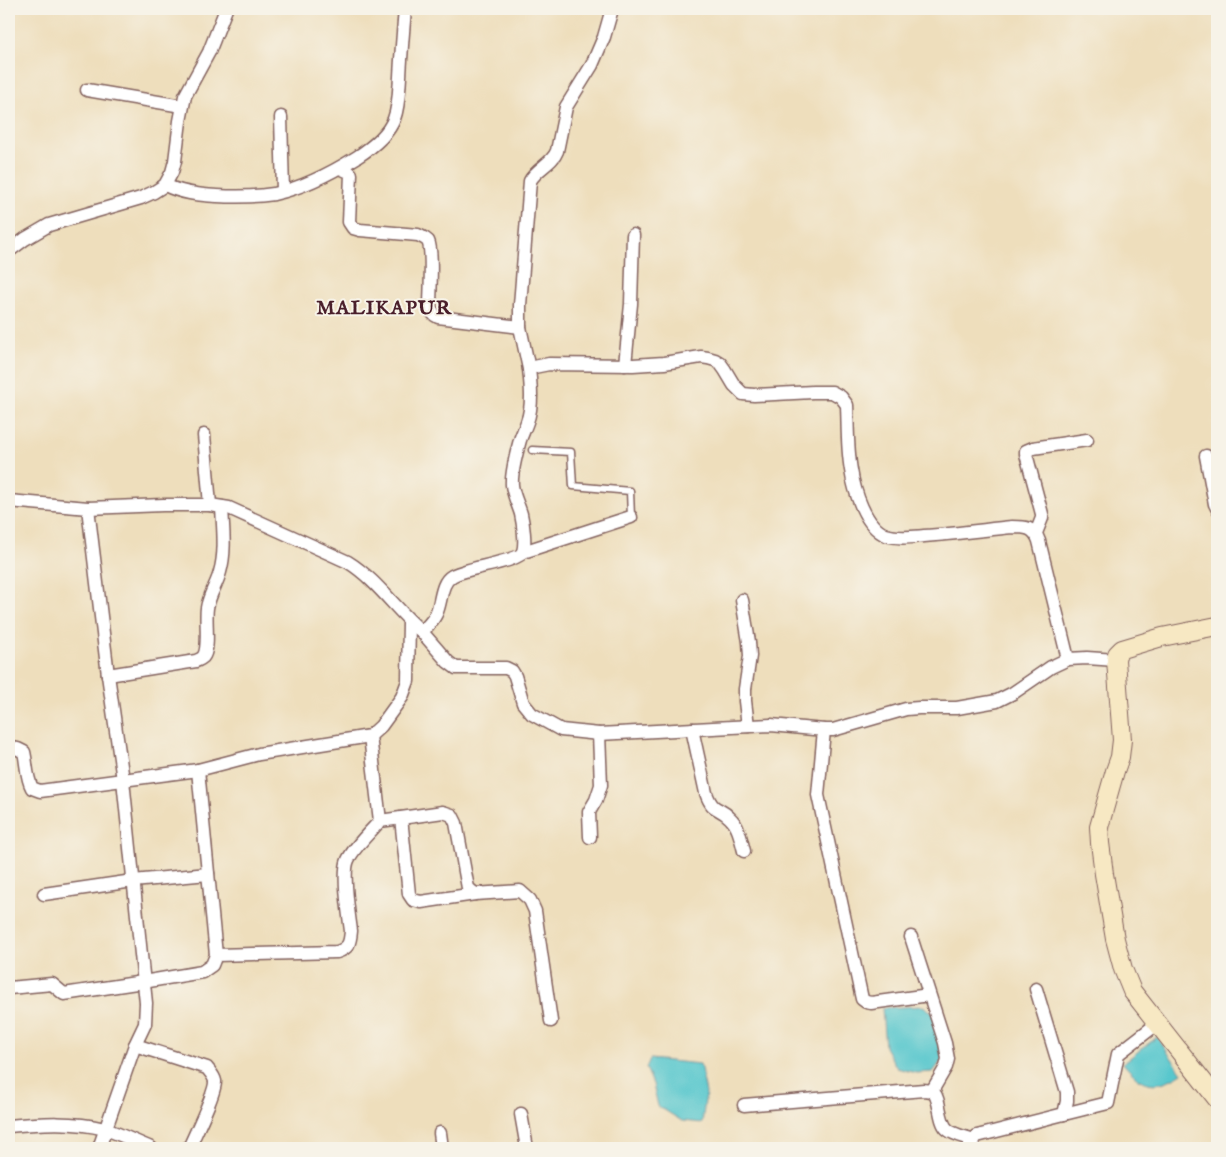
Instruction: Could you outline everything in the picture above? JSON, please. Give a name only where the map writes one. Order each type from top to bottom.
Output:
[{"type":"street","points":[[9,251],[25,238],[50,225],[141,198],[165,185],[175,162],[185,96],[208,52],[226,9]]},
{"type":"street","points":[[165,185],[186,193],[210,196],[238,197],[261,195],[293,188],[340,168],[366,151],[388,130],[395,118],[398,102],[404,9]]},
{"type":"street","points":[[523,552],[524,541],[521,515],[513,493],[512,478],[520,441],[528,422],[531,403],[529,369],[520,327],[530,180],[536,172],[555,157],[566,107],[592,65],[604,37],[612,9]]},
{"type":"street","points":[[87,90],[182,106]]},
{"type":"street","points":[[281,117],[282,191]]},
{"type":"street","points":[[340,168],[351,174],[348,222],[353,228],[418,235],[426,239],[429,244],[430,253],[430,306],[435,316],[438,318],[520,327]]},
{"type":"street","points":[[625,365],[631,304],[632,235]]},
{"type":"street","points":[[529,369],[549,364],[625,365],[708,358],[720,363],[734,385],[744,394],[832,392],[841,397],[847,404],[850,469],[865,513],[878,531],[887,536],[901,537],[1022,527],[1036,533],[1068,659]]},
{"type":"street","points":[[108,675],[196,661],[203,657],[206,650],[207,609],[220,574],[224,552],[204,435]]},
{"type":"street","points":[[1036,533],[1042,514],[1026,452],[1033,448],[1087,440]]},
{"type":"street","points":[[1206,456],[1217,508]]},
{"type":"street","points":[[9,501],[88,508],[163,505],[229,508],[354,566],[369,577],[452,666],[456,668],[506,668],[512,671],[523,703],[532,714],[561,730],[599,734],[771,725],[833,730],[906,709],[958,708],[997,701],[1013,693],[1051,667],[1068,659],[1116,660]]},
{"type":"street","points":[[88,508],[123,780],[146,1003],[145,1024],[135,1045],[99,1148]]},
{"type":"street","points":[[422,632],[434,619],[438,611],[444,586],[450,576],[510,559],[523,552],[631,517]]},
{"type":"street","points":[[742,600],[750,642],[745,695],[748,726]]},
{"type":"street","points":[[9,747],[24,752],[29,781],[32,788],[40,791],[198,770],[259,754],[370,736],[381,726],[402,697],[408,681],[409,621]]},
{"type":"street","points":[[1217,626],[1132,645],[1122,649],[1117,654],[1122,740],[1120,757],[1100,826],[1100,843],[1115,939],[1123,969],[1132,991],[1217,1099]]},
{"type":"street","points":[[692,729],[709,802],[714,808],[730,817],[736,826],[744,851]]},
{"type":"street","points":[[824,730],[818,795],[862,999],[871,1003],[929,994]]},
{"type":"street","points":[[590,837],[589,812],[596,800],[601,785],[599,734]]},
{"type":"street","points":[[370,736],[380,821]]},
{"type":"street","points":[[9,988],[52,984],[64,994],[202,972],[212,965],[216,955],[198,770]]},
{"type":"street","points":[[216,955],[337,952],[346,949],[350,941],[346,866],[353,852],[380,821],[443,812],[452,816],[456,823],[468,888],[475,894]]},
{"type":"street","points":[[401,818],[409,894],[413,900],[421,902],[475,894],[520,891],[530,900],[535,911],[551,1021]]},
{"type":"street","points":[[44,894],[133,881],[208,874]]},
{"type":"street","points":[[911,937],[945,1042],[948,1059],[946,1067],[932,1091]]},
{"type":"street","points":[[1036,989],[1067,1092],[1064,1114]]},
{"type":"street","points":[[744,1105],[924,1090],[932,1091],[936,1096],[945,1127],[972,1144],[977,1136],[1108,1103],[1118,1054],[1158,1023]]},
{"type":"street","points":[[135,1045],[207,1068],[213,1075],[215,1082],[213,1092],[189,1148]]},
{"type":"street","points":[[521,1114],[528,1148]]},
{"type":"street","points":[[9,1126],[54,1122],[76,1124],[105,1130],[151,1148]]},
{"type":"street","points":[[440,1133],[442,1148]]},
{"type":"lane","points":[[532,450],[572,452],[573,486],[630,491],[631,517]]},
{"type":"water","points":[[923,1006],[935,1014],[943,1059],[933,1072],[916,1073],[897,1068],[885,1047],[882,1008]]},
{"type":"water","points":[[1157,1037],[1182,1073],[1157,1084],[1143,1081],[1123,1063]]},
{"type":"water","points":[[650,1059],[700,1064],[706,1093],[702,1123],[682,1121],[658,1106],[653,1084],[646,1068]]},
{"type":"district","name":"MALIKAPUR","points":[[384,308]]}]
